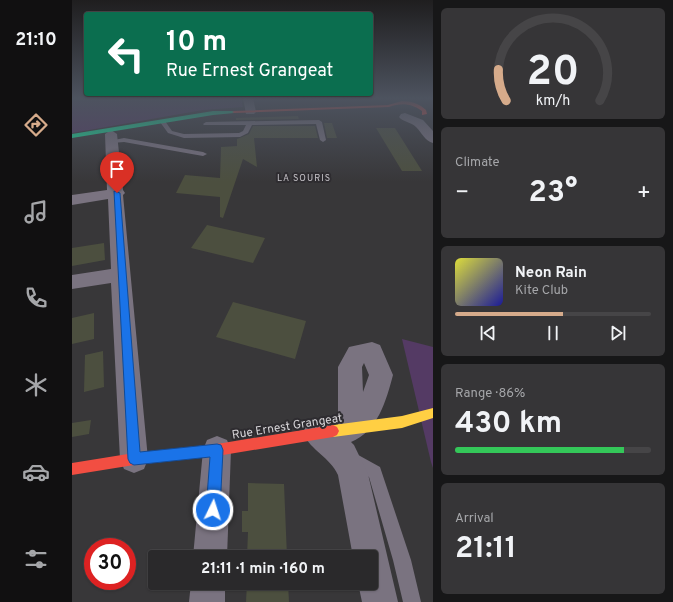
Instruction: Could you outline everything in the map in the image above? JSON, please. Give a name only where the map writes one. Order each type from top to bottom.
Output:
[{"type":"street","points":[[72,136],[139,126]]},
{"type":"street","points":[[72,142],[112,138],[152,126]]},
{"type":"street","points":[[428,126],[433,139]]},
{"type":"street","points":[[112,138],[117,193],[134,459]]},
{"type":"street","points":[[72,200],[117,193]]},
{"type":"street","points":[[72,282],[122,274]]},
{"type":"street","name":"Rue Ernest Grangeat","points":[[347,442],[402,422],[433,413]]},
{"type":"street","points":[[317,433],[347,442],[369,550]]},
{"type":"street","name":"Rue Ernest Grangeat","points":[[72,469],[134,459],[217,450],[317,433]]},
{"type":"street","points":[[210,550],[217,450]]},
{"type":"street","points":[[207,602],[208,590]]},
{"type":"street","points":[[378,590],[380,602]]},
{"type":"lane","points":[[168,126],[170,132],[184,136],[240,135],[246,132],[249,126]]},
{"type":"lane","points":[[320,126],[323,140]]},
{"type":"lane","points":[[112,138],[203,154]]},
{"type":"lane","points":[[347,442],[375,472],[402,560],[412,602]]},
{"type":"shaded area","points":[[72,126],[111,126],[72,133]]},
{"type":"shaded area","points":[[402,339],[433,347],[433,468],[431,462]]},
{"type":"building","points":[[253,126],[315,126],[318,138],[254,138],[257,167],[243,159],[223,218],[220,217],[220,197],[176,193],[185,175],[220,178],[221,147],[237,146],[237,139],[249,134]]},
{"type":"building","points":[[325,126],[333,126],[337,138],[327,138]]},
{"type":"building","points":[[376,128],[395,128],[422,171],[402,171]]},
{"type":"building","points":[[207,225],[265,238],[253,263],[191,248]]},
{"type":"building","points":[[104,243],[105,260],[72,266],[72,248]]},
{"type":"building","points":[[233,302],[306,321],[295,359],[216,337]]},
{"type":"building","points":[[94,313],[94,339],[72,344],[72,318]]},
{"type":"building","points":[[103,351],[104,387],[84,392],[85,355]]},
{"type":"building","points":[[91,420],[89,434],[72,437],[72,423]]},
{"type":"building","points":[[248,483],[284,484],[287,550],[247,550],[248,532],[242,532],[242,511],[248,511]]},
{"type":"building","points":[[247,590],[288,590],[289,602],[246,602]]},
{"type":"traffic: fast","points":[[72,136],[133,126]]},
{"type":"traffic: slow","points":[[333,431],[402,422],[433,413]]},
{"type":"traffic: jam","points":[[72,469],[134,459],[217,450],[333,431]]},
{"type":"district","name":"LA SOURIS","points":[[304,178]]},
{"type":"route","points":[[117,193],[134,459],[217,450],[213,510]]}]
